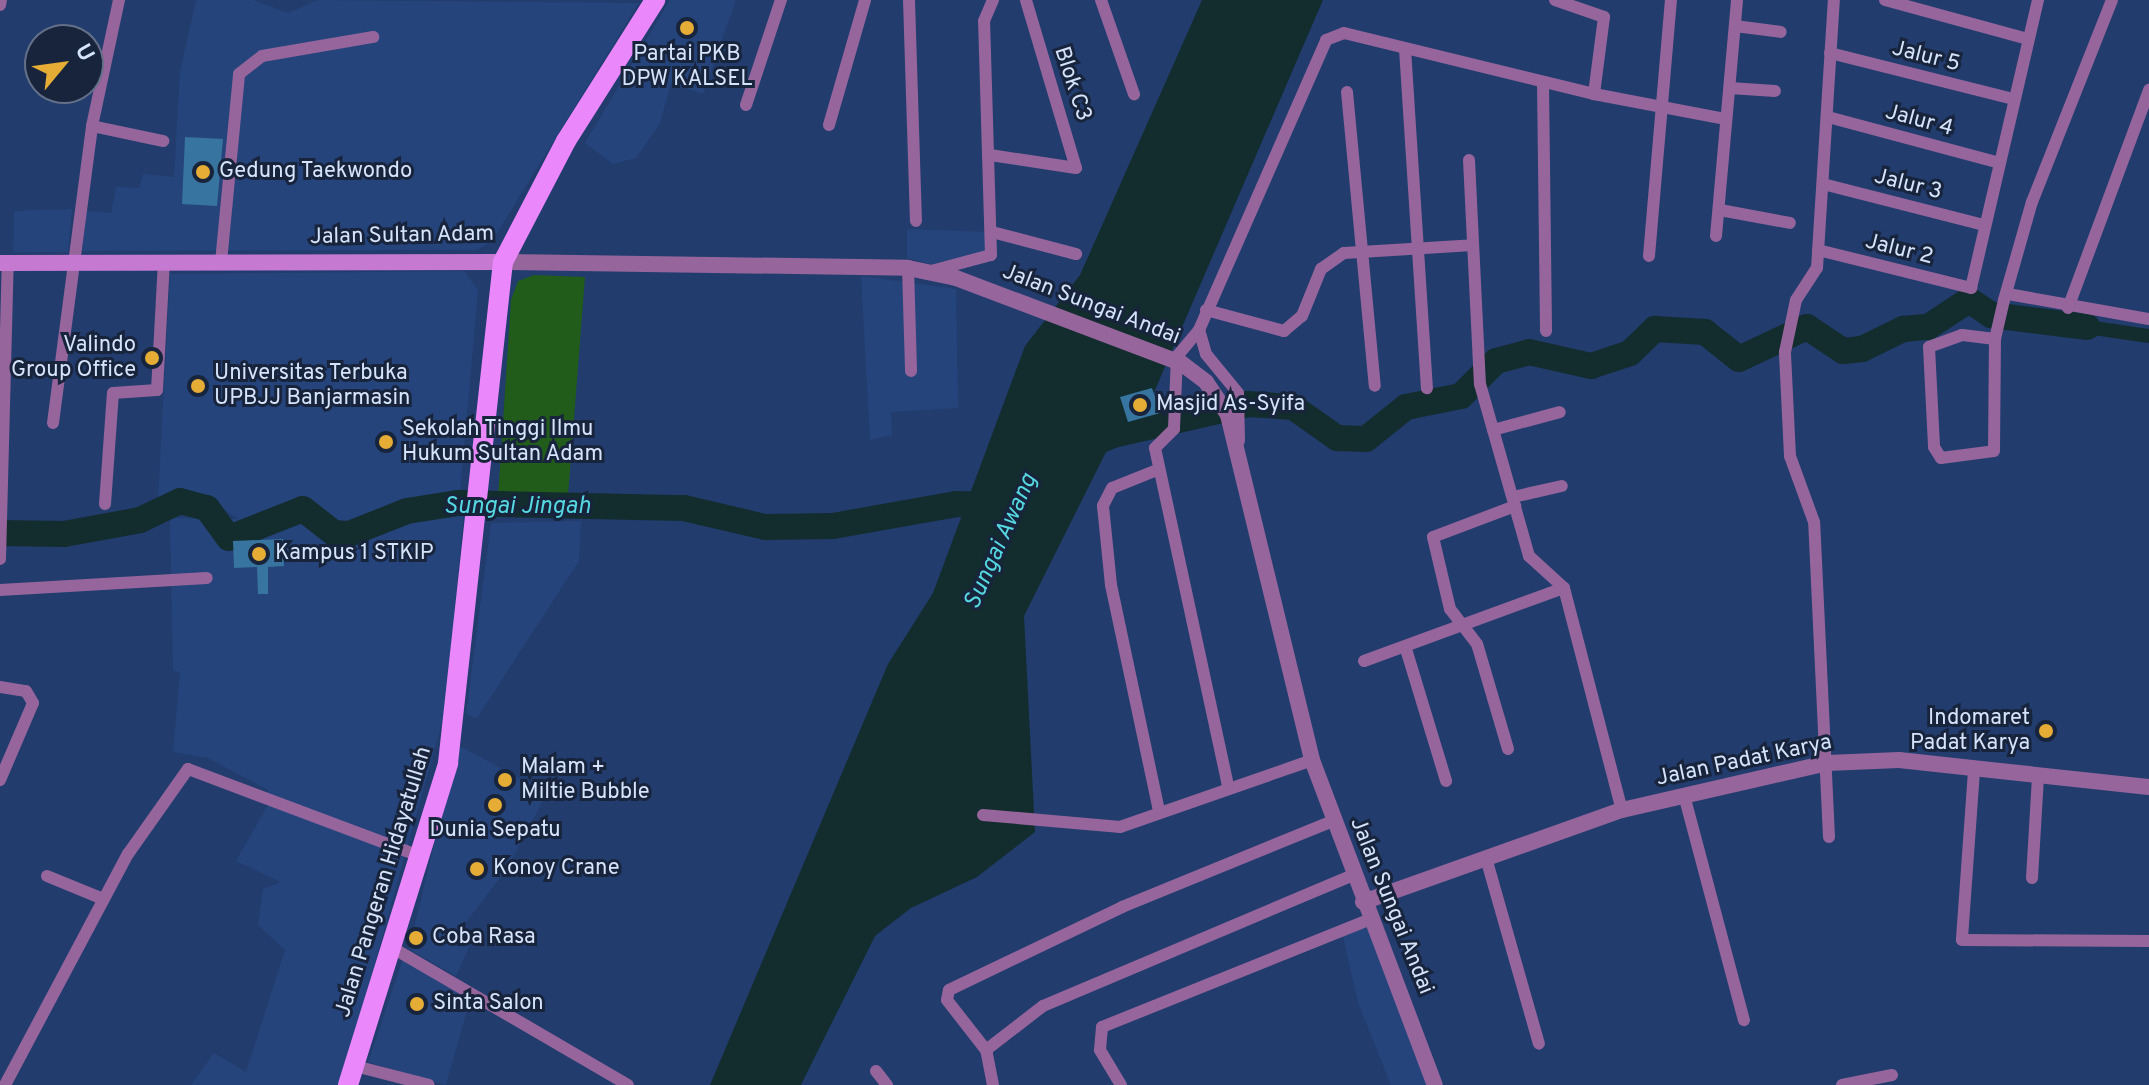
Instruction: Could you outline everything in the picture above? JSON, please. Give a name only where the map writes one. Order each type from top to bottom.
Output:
[{"type":"main road","name":"Jalan Sultan Adam","points":[[4,263],[503,262],[566,141],[655,0]]},
{"type":"main road","name":"Jalan Pangeran Hidayatullah","points":[[351,1075],[448,763],[503,262]]},
{"type":"street","points":[[53,423],[71,263],[92,126],[119,0]]},
{"type":"street","points":[[746,105],[781,0]]},
{"type":"street","points":[[829,125],[865,0]]},
{"type":"street","points":[[909,0],[916,221]]},
{"type":"street","points":[[931,271],[949,261],[986,260],[992,232],[984,21],[993,0]]},
{"type":"street","name":"Blok C3","points":[[990,155],[1063,170],[1076,168],[1026,0]]},
{"type":"street","points":[[1101,0],[1134,94]]},
{"type":"street","points":[[1555,0],[1604,17],[1594,94]]},
{"type":"street","points":[[1649,256],[1671,0]]},
{"type":"street","points":[[1716,236],[1737,0]]},
{"type":"street","points":[[1829,837],[1814,522],[1790,456],[1785,352],[1788,324],[1818,250],[1834,0]]},
{"type":"street","points":[[1885,0],[2028,39]]},
{"type":"street","points":[[1984,225],[2038,0]]},
{"type":"street","points":[[1995,339],[1962,335],[1929,347],[1934,447],[1941,458],[1994,451],[1995,339],[2003,326],[2006,300],[2032,202],[2112,0]]},
{"type":"street","points":[[1735,26],[1781,32]]},
{"type":"street","points":[[1228,786],[1157,470],[1155,448],[1174,429],[1177,356],[1199,330],[1326,40],[1344,33],[1543,83],[1725,119]]},
{"type":"street","points":[[221,262],[239,74],[262,56],[373,37]]},
{"type":"street","points":[[1405,49],[1427,388]]},
{"type":"street","name":"Jalur 5","points":[[1830,53],[2013,99]]},
{"type":"street","points":[[1543,83],[1546,331]]},
{"type":"street","points":[[1730,88],[1775,91]]},
{"type":"street","points":[[2068,308],[2149,90]]},
{"type":"street","points":[[1347,92],[1375,386]]},
{"type":"street","name":"Jalur 4","points":[[1828,117],[2000,163]]},
{"type":"street","points":[[92,126],[163,141]]},
{"type":"street","points":[[1469,160],[1480,384],[1529,556],[1564,588],[1622,810]]},
{"type":"street","name":"Jalur 3","points":[[1823,184],[1984,225]]},
{"type":"street","points":[[1720,210],[1790,223]]},
{"type":"street","name":"Jalur 2","points":[[1818,250],[1971,288],[1984,225]]},
{"type":"street","points":[[992,232],[1076,254]]},
{"type":"street","points":[[1206,310],[1289,330],[1321,269],[1344,253],[1473,245]]},
{"type":"street","points":[[105,504],[113,393],[157,390],[164,262]]},
{"type":"street","name":"Jalan Sungai Andai","points":[[503,262],[908,268],[931,271],[1181,363],[1206,382],[1234,416],[1312,760],[1363,902],[1435,1085]]},
{"type":"street","points":[[1,552],[4,518],[4,263]]},
{"type":"street","points":[[908,268],[911,371]]},
{"type":"street","points":[[2006,300],[2149,319]]},
{"type":"street","points":[[1199,330],[1206,354],[1238,393],[1234,416]]},
{"type":"street","points":[[1493,430],[1560,412]]},
{"type":"street","points":[[1157,470],[1112,488],[1103,506],[1111,585],[1159,811]]},
{"type":"street","points":[[1508,749],[1477,644],[1447,601],[1434,532],[1562,486]]},
{"type":"street","points":[[0,590],[207,578]]},
{"type":"street","points":[[1364,661],[1406,649],[1460,623],[1564,588]]},
{"type":"street","points":[[1406,649],[1446,781]]},
{"type":"street","points":[[0,687],[26,691],[33,703],[0,780]]},
{"type":"street","points":[[983,815],[1038,816],[1120,827],[1228,786],[1312,760]]},
{"type":"street","name":"Jalan Padat Karya","points":[[1363,902],[1622,810],[1827,763],[1899,760],[2038,778],[2149,787]]},
{"type":"street","points":[[5,1085],[103,899],[191,767],[419,856]]},
{"type":"street","points":[[1974,771],[1962,940],[2149,941]]},
{"type":"street","points":[[2032,878],[2038,778]]},
{"type":"street","points":[[1684,795],[1744,1020]]},
{"type":"street","points":[[993,1085],[986,1050],[947,1000],[949,990],[1122,907],[1333,821]]},
{"type":"street","points":[[1486,858],[1539,1044]]},
{"type":"street","points":[[986,1050],[1043,1006],[1353,875]]},
{"type":"street","points":[[47,876],[103,899]]},
{"type":"street","points":[[1121,1085],[1100,1050],[1102,1027],[1371,919]]},
{"type":"street","points":[[391,947],[628,1085]]},
{"type":"street","points":[[876,1071],[887,1085]]},
{"type":"street","points":[[351,1075],[429,1085]]},
{"type":"street","points":[[1842,1085],[1892,1075]]},
{"type":"shaded area","points":[[196,0],[253,0],[288,13],[318,0],[639,3],[492,241],[477,250],[82,251],[85,211],[111,213],[116,187],[139,188],[143,174],[174,177],[180,72]]},
{"type":"shaded area","points":[[670,0],[736,0],[703,94],[671,83],[660,123],[636,158],[613,164],[585,143]]},
{"type":"shaded area","points":[[72,209],[68,252],[13,252],[14,211]]},
{"type":"shaded area","points":[[907,229],[990,232],[995,252],[931,264],[907,258]]},
{"type":"shaded area","points":[[464,271],[478,290],[460,493],[335,529],[298,502],[258,520],[298,515],[316,536],[464,510],[445,712],[341,1085],[191,1085],[214,1053],[246,1072],[285,950],[258,925],[263,889],[281,882],[236,861],[269,803],[268,790],[208,758],[173,752],[180,672],[173,671],[170,518],[239,519],[209,501],[158,500],[170,274]]},
{"type":"shaded area","points":[[861,276],[956,289],[958,408],[891,412],[892,435],[870,440]]},
{"type":"shaded area","points":[[581,521],[579,561],[477,718],[466,714],[491,523]]},
{"type":"shaded area","points":[[458,745],[547,793],[506,870],[463,926],[475,934],[456,976],[409,949]]},
{"type":"shaded area","points":[[1372,918],[1406,987],[1443,1085],[1391,1085],[1358,1003],[1342,932]]},
{"type":"shaded area","points":[[403,959],[471,996],[446,1085],[368,1062]]},
{"type":"green space","points":[[534,275],[585,277],[568,496],[498,497],[511,300],[518,281]]},
{"type":"water","name":"Sungai Awang","points":[[1202,0],[1323,0],[1133,441],[1106,452],[1024,616],[1035,832],[977,877],[911,908],[875,936],[801,1085],[710,1085],[888,664],[933,593],[1025,346],[1080,275]]},
{"type":"building","name":"Gedung Taekwondo","points":[[185,137],[223,139],[217,206],[182,204]]},
{"type":"building","name":"Masjid As-Syifa","points":[[1152,388],[1160,413],[1128,422],[1120,397]]},
{"type":"building","name":"Kampus 1 STKIP","points":[[283,539],[284,566],[268,567],[268,594],[258,594],[257,567],[234,568],[233,541]]},
{"type":"waterway","points":[[1104,437],[1248,404],[1293,407],[1337,438],[1366,439],[1406,407],[1461,396],[1496,361],[1529,352],[1591,366],[1630,353],[1655,329],[1705,332],[1739,359],[1807,327],[1843,351],[1862,349],[1903,329],[1928,327],[1969,300],[1991,315],[2087,327]]},
{"type":"waterway","points":[[2087,327],[2149,336]]},
{"type":"waterway","name":"Sungai Jingah","points":[[0,533],[64,534],[140,520],[180,501],[207,508],[229,538],[303,509],[334,533],[349,534],[407,511],[458,503],[684,508],[765,527],[833,526],[956,504],[1001,505]]},
{"type":"place","name":"Partai PKB DPW KALSEL","points":[[687,28]]},
{"type":"place","name":"Gedung Taekwondo","points":[[203,172]]},
{"type":"place","name":"Valindo Group Office","points":[[152,358]]},
{"type":"place","name":"Universitas Terbuka UPBJJ Banjarmasin","points":[[198,386]]},
{"type":"place","name":"Masjid As-Syifa","points":[[1140,405]]},
{"type":"place","name":"Sekolah Tinggi Ilmu Hukum Sultan Adam","points":[[386,442]]},
{"type":"place","name":"Kampus 1 STKIP","points":[[259,554]]},
{"type":"place","name":"Indomaret Padat Karya","points":[[2046,731]]},
{"type":"place","name":"Malam + Miltie Bubble","points":[[505,780]]},
{"type":"place","name":"Dunia Sepatu","points":[[495,805]]},
{"type":"place","name":"Konoy Crane","points":[[477,869]]},
{"type":"place","name":"Coba Rasa","points":[[416,938]]},
{"type":"place","name":"Sinta Salon","points":[[417,1004]]}]
